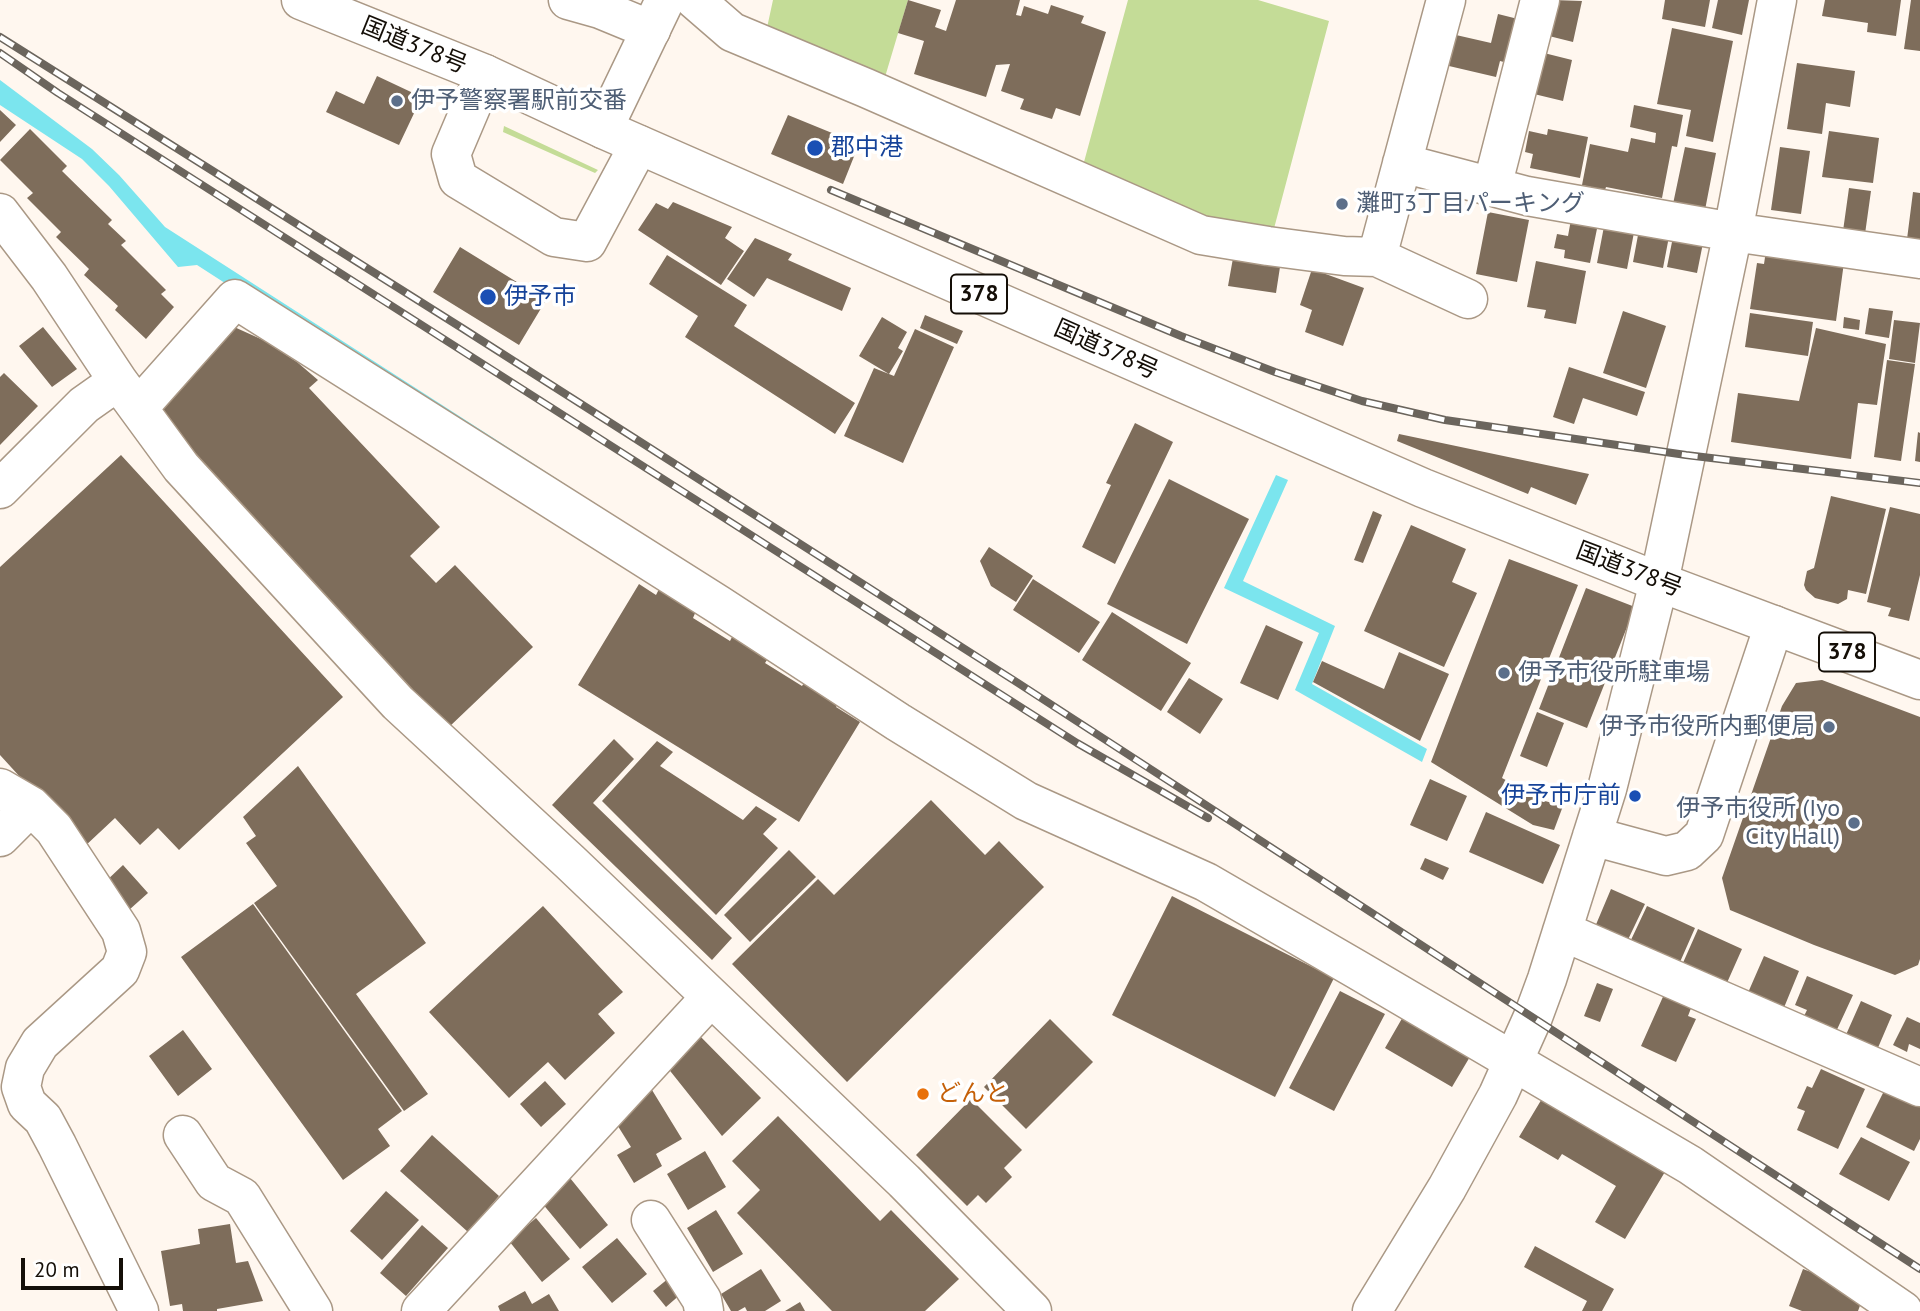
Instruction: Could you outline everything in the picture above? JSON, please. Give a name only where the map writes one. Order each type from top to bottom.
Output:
[{"type":"main road","name":"国道378号","points":[[301,0],[485,74],[639,145],[1423,488],[1660,582],[1920,680]]},
{"type":"main road","points":[[568,0],[600,9],[658,15],[603,129]]},
{"type":"main road","points":[[695,0],[732,32],[1201,234],[1344,256],[1377,257],[1468,299]]},
{"type":"main road","points":[[1377,257],[1446,0]]},
{"type":"main road","points":[[1492,187],[1540,0]]},
{"type":"main road","points":[[1372,1311],[1447,1188],[1514,1061],[1547,979],[1607,789],[1660,582],[1733,232],[1777,0]]},
{"type":"main road","points":[[485,74],[451,154],[458,179],[554,237],[587,242],[639,145]]},
{"type":"main road","points":[[1402,163],[1527,196],[1733,232],[1920,259]]},
{"type":"main road","points":[[0,213],[49,277],[128,395],[181,467],[398,703],[570,862],[904,1181],[1032,1311]]},
{"type":"main road","points":[[0,489],[84,405],[128,395],[235,299],[1026,801],[1206,882],[1514,1061],[1690,1165],[1903,1311]]},
{"type":"main road","points":[[1592,836],[1666,856],[1687,851],[1704,835],[1774,625]]},
{"type":"main road","points":[[0,837],[15,797],[54,830],[121,931],[127,952],[120,970],[40,1043],[25,1068],[13,1109],[43,1119],[139,1311]]},
{"type":"main road","points":[[1562,931],[1920,1087]]},
{"type":"main road","points":[[421,1311],[711,997]]},
{"type":"main road","points":[[183,1135],[214,1182],[242,1198],[313,1311]]},
{"type":"main road","points":[[651,1220],[702,1300],[704,1311]]},
{"type":"green space","points":[[773,0],[908,0],[882,87],[765,37]]},
{"type":"green space","points":[[1128,0],[1258,0],[1329,21],[1272,236],[1207,227],[1081,173]]},
{"type":"green space","points":[[504,126],[598,170],[595,173],[503,132]]},
{"type":"water","points":[[0,80],[92,149],[165,227],[1049,795],[1214,865],[1482,1020],[1474,1034],[1038,808],[197,265],[178,267],[109,186],[82,159],[0,105]]},
{"type":"water","points":[[1276,475],[1288,480],[1243,581],[1335,626],[1312,684],[1427,749],[1422,762],[1295,690],[1319,633],[1224,588]]},
{"type":"building","points":[[908,0],[941,10],[935,27],[946,31],[956,0],[1020,0],[1016,15],[1021,16],[1024,6],[1048,14],[1051,5],[1084,16],[1081,23],[1106,32],[1080,116],[1056,108],[1052,119],[1020,109],[1024,99],[1001,91],[1010,64],[996,65],[986,97],[914,74],[924,41],[898,33]]},
{"type":"building","points":[[1553,0],[1582,1],[1573,42],[1545,35]]},
{"type":"building","points":[[1665,0],[1710,0],[1705,27],[1662,19]]},
{"type":"building","points":[[1718,0],[1749,0],[1742,35],[1712,28]]},
{"type":"building","points":[[1825,0],[1901,0],[1896,36],[1867,32],[1868,23],[1822,16]]},
{"type":"building","points":[[1911,0],[1920,0],[1920,51],[1904,49]]},
{"type":"building","points":[[1498,14],[1526,21],[1515,65],[1500,61],[1496,77],[1449,66],[1456,35],[1491,43]]},
{"type":"building","points":[[1672,28],[1733,41],[1713,142],[1686,136],[1691,110],[1657,104]]},
{"type":"building","points":[[1544,53],[1572,60],[1563,101],[1534,94]]},
{"type":"building","points":[[1797,63],[1855,71],[1850,107],[1826,103],[1822,134],[1787,129]]},
{"type":"building","points":[[377,76],[411,92],[417,107],[399,145],[326,112],[336,91],[364,104]]},
{"type":"building","points":[[1634,105],[1683,115],[1677,147],[1672,146],[1662,198],[1582,185],[1590,144],[1628,152],[1631,138],[1655,143],[1656,133],[1630,127]]},
{"type":"building","points":[[0,110],[16,125],[0,142]]},
{"type":"building","points":[[788,115],[859,144],[843,184],[771,154]]},
{"type":"building","points":[[30,129],[67,166],[62,171],[112,220],[108,224],[126,241],[121,245],[166,290],[161,294],[174,307],[146,339],[115,310],[118,306],[84,275],[89,269],[56,237],[61,232],[27,198],[33,193],[0,160]]},
{"type":"building","points":[[1548,129],[1588,137],[1580,178],[1530,168],[1533,154],[1525,152],[1529,131],[1547,135]]},
{"type":"building","points":[[1829,131],[1879,138],[1873,183],[1822,177]]},
{"type":"building","points":[[1685,147],[1716,153],[1705,210],[1673,204]]},
{"type":"building","points":[[1780,147],[1810,151],[1801,214],[1771,210]]},
{"type":"building","points":[[1849,188],[1871,191],[1865,234],[1843,231]]},
{"type":"building","points":[[1913,192],[1920,193],[1920,249],[1906,247]]},
{"type":"building","points":[[673,202],[732,227],[725,238],[744,251],[721,285],[638,230],[656,203],[668,209]]},
{"type":"building","points":[[1488,212],[1529,220],[1517,282],[1476,274]]},
{"type":"building","points":[[1572,214],[1599,219],[1590,263],[1564,258],[1565,250],[1554,248],[1557,234],[1568,236]]},
{"type":"building","points":[[1606,216],[1636,222],[1627,269],[1597,263]]},
{"type":"building","points":[[1641,219],[1671,226],[1663,268],[1633,262]]},
{"type":"building","points":[[1675,227],[1705,233],[1697,273],[1667,267]]},
{"type":"building","points":[[755,238],[792,254],[788,260],[851,288],[842,311],[767,278],[754,297],[727,279]]},
{"type":"building","points":[[1767,244],[1845,255],[1836,321],[1750,309],[1757,263],[1764,264]]},
{"type":"building","points":[[460,247],[546,300],[519,345],[433,292]]},
{"type":"building","points":[[1235,247],[1282,254],[1276,293],[1228,286]]},
{"type":"building","points":[[667,255],[747,305],[734,326],[855,403],[835,434],[685,337],[698,316],[649,284]]},
{"type":"building","points":[[1536,261],[1586,271],[1576,324],[1544,318],[1546,310],[1527,307]]},
{"type":"building","points":[[1312,269],[1364,288],[1343,346],[1305,332],[1312,310],[1300,305]]},
{"type":"building","points":[[1869,308],[1893,311],[1889,338],[1865,334]]},
{"type":"building","points":[[1623,311],[1666,326],[1646,388],[1603,373]]},
{"type":"building","points":[[1750,313],[1813,322],[1808,356],[1745,347]]},
{"type":"building","points":[[925,315],[963,331],[957,344],[920,328]]},
{"type":"building","points":[[882,317],[907,332],[898,348],[903,351],[889,374],[859,356]]},
{"type":"building","points":[[1844,317],[1860,320],[1859,330],[1843,328]]},
{"type":"building","points":[[1894,320],[1920,323],[1915,363],[1889,359]]},
{"type":"building","points":[[232,326],[263,340],[297,362],[318,380],[309,388],[440,527],[410,556],[436,583],[455,565],[533,647],[448,728],[145,409]]},
{"type":"building","points":[[43,327],[77,369],[52,387],[19,346]]},
{"type":"building","points":[[1816,328],[1886,344],[1877,405],[1858,403],[1851,459],[1731,442],[1738,393],[1799,401]]},
{"type":"building","points":[[915,329],[954,347],[903,463],[844,436],[874,368],[894,376]]},
{"type":"building","points":[[1887,360],[1915,364],[1901,461],[1874,457]]},
{"type":"building","points":[[1569,367],[1645,392],[1637,416],[1583,398],[1574,424],[1553,417]]},
{"type":"building","points":[[4,373],[38,406],[0,445],[0,377]]},
{"type":"building","points":[[1135,423],[1173,442],[1115,564],[1082,547],[1111,485],[1106,483]]},
{"type":"building","points":[[1918,432],[1920,433],[1920,462],[1915,461]]},
{"type":"building","points":[[1399,434],[1589,474],[1576,505],[1531,487],[1528,494],[1397,441]]},
{"type":"building","points":[[121,455],[343,697],[179,850],[158,828],[140,845],[115,818],[84,847],[0,755],[0,567]]},
{"type":"building","points":[[1169,479],[1249,519],[1187,644],[1107,604]]},
{"type":"building","points":[[1831,496],[1886,509],[1866,594],[1848,590],[1847,599],[1838,604],[1815,598],[1804,585],[1807,571],[1814,568]]},
{"type":"building","points":[[1890,507],[1920,514],[1920,575],[1909,621],[1888,616],[1891,608],[1867,602]]},
{"type":"building","points":[[1373,511],[1382,515],[1363,563],[1354,560]]},
{"type":"building","points":[[1411,525],[1466,549],[1452,582],[1477,593],[1444,667],[1364,631]]},
{"type":"building","points":[[989,547],[1033,576],[1016,602],[991,586],[980,561]]},
{"type":"building","name":"伊予市役所駐車場","points":[[1509,559],[1578,585],[1502,778],[1545,801],[1563,806],[1554,830],[1533,825],[1431,762]]},
{"type":"building","points":[[1033,579],[1100,622],[1079,653],[1013,610]]},
{"type":"building","points":[[639,584],[656,595],[659,589],[696,611],[693,618],[730,641],[733,635],[769,657],[765,663],[802,686],[806,680],[840,701],[836,707],[860,722],[799,822],[578,685]]},
{"type":"building","points":[[1586,588],[1635,607],[1587,728],[1539,709]]},
{"type":"building","points":[[1112,612],[1191,663],[1161,711],[1082,660]]},
{"type":"building","points":[[1266,625],[1303,642],[1278,700],[1240,683]]},
{"type":"building","points":[[1399,652],[1449,674],[1420,741],[1313,682],[1322,661],[1384,689]]},
{"type":"building","points":[[1189,678],[1223,699],[1200,734],[1167,712]]},
{"type":"building","points":[[1822,680],[1920,717],[1920,959],[1918,965],[1895,975],[1730,910],[1722,878],[1782,706],[1796,683]]},
{"type":"building","points":[[1537,712],[1564,723],[1547,767],[1520,756]]},
{"type":"building","points":[[614,739],[634,759],[593,803],[732,938],[712,960],[552,805]]},
{"type":"building","points":[[657,741],[673,752],[660,766],[743,820],[756,806],[777,819],[763,834],[778,848],[716,915],[602,801]]},
{"type":"building","points":[[298,766],[426,943],[356,994],[428,1094],[404,1111],[254,903],[277,886],[246,843],[256,836],[243,817]]},
{"type":"building","points":[[1430,779],[1467,796],[1447,841],[1410,825]]},
{"type":"building","points":[[931,800],[985,855],[999,841],[1044,887],[847,1082],[732,964],[818,879],[834,895]]},
{"type":"building","points":[[1486,812],[1560,845],[1543,884],[1469,852]]},
{"type":"building","points":[[789,850],[816,877],[750,942],[724,915]]},
{"type":"building","points":[[1425,858],[1449,868],[1443,880],[1420,869]]},
{"type":"building","points":[[123,865],[148,893],[129,910],[104,883]]},
{"type":"building","points":[[1611,889],[1645,904],[1624,948],[1592,934]]},
{"type":"building","points":[[1172,896],[1334,978],[1275,1097],[1112,1015]]},
{"type":"building","points":[[253,904],[402,1111],[378,1129],[390,1146],[343,1180],[181,957]]},
{"type":"building","points":[[543,906],[623,992],[598,1014],[615,1033],[565,1080],[548,1062],[509,1098],[429,1012]]},
{"type":"building","points":[[1647,906],[1695,928],[1680,962],[1630,942]]},
{"type":"building","points":[[1698,929],[1742,949],[1726,985],[1682,965]]},
{"type":"building","points":[[1764,956],[1799,971],[1783,1010],[1747,995]]},
{"type":"building","points":[[1807,976],[1853,995],[1834,1036],[1801,1022],[1807,1010],[1795,1005]]},
{"type":"building","points":[[1597,983],[1613,989],[1600,1022],[1584,1016]]},
{"type":"building","points":[[1666,990],[1693,1003],[1688,1016],[1696,1019],[1676,1062],[1641,1046]]},
{"type":"building","points":[[1340,991],[1385,1014],[1334,1111],[1289,1088]]},
{"type":"building","points":[[1861,1001],[1892,1015],[1877,1050],[1845,1037]]},
{"type":"building","points":[[1404,1015],[1471,1055],[1452,1087],[1385,1048]]},
{"type":"building","points":[[1907,1017],[1920,1023],[1920,1049],[1909,1044],[1907,1052],[1893,1045]]},
{"type":"building","points":[[1050,1019],[1093,1062],[1026,1129],[984,1087]]},
{"type":"building","points":[[183,1030],[212,1069],[178,1096],[149,1056]]},
{"type":"building","points":[[695,1031],[761,1098],[722,1136],[663,1062]]},
{"type":"building","points":[[1821,1069],[1865,1089],[1838,1149],[1797,1130],[1805,1111],[1797,1108],[1807,1086],[1812,1088]]},
{"type":"building","points":[[545,1081],[566,1104],[541,1127],[520,1104]]},
{"type":"building","points":[[1888,1083],[1920,1099],[1920,1139],[1914,1151],[1866,1127]]},
{"type":"building","points":[[1549,1087],[1672,1160],[1625,1239],[1595,1222],[1616,1186],[1562,1154],[1558,1160],[1519,1137]]},
{"type":"building","points":[[652,1090],[682,1139],[656,1154],[662,1166],[634,1183],[617,1155],[631,1147],[611,1115]]},
{"type":"building","points":[[971,1099],[1022,1150],[1004,1168],[1012,1177],[986,1203],[978,1195],[967,1206],[916,1155]]},
{"type":"building","points":[[778,1116],[880,1221],[891,1210],[959,1279],[925,1311],[832,1311],[737,1213],[760,1190],[732,1161]]},
{"type":"building","points":[[432,1135],[499,1196],[468,1232],[400,1171]]},
{"type":"building","points":[[1861,1137],[1910,1162],[1889,1201],[1839,1174]]},
{"type":"building","points":[[705,1151],[726,1187],[688,1210],[667,1174]]},
{"type":"building","points":[[566,1173],[608,1225],[580,1249],[537,1197]]},
{"type":"building","points":[[386,1191],[419,1220],[382,1260],[350,1231]]},
{"type":"building","points":[[716,1210],[743,1254],[713,1272],[687,1228]]},
{"type":"building","points":[[536,1218],[570,1259],[542,1282],[509,1241]]},
{"type":"building","points":[[230,1224],[236,1263],[248,1261],[263,1301],[217,1311],[183,1311],[182,1304],[170,1306],[161,1251],[200,1244],[198,1229]]},
{"type":"building","points":[[422,1225],[448,1248],[406,1296],[380,1273]]},
{"type":"building","points":[[617,1238],[647,1274],[612,1303],[582,1267]]},
{"type":"building","points":[[1535,1246],[1614,1289],[1602,1311],[1582,1311],[1587,1301],[1524,1267]]},
{"type":"building","points":[[761,1269],[781,1301],[765,1311],[747,1311],[745,1307],[731,1311],[721,1294]]},
{"type":"building","points":[[1803,1269],[1865,1292],[1858,1311],[1802,1311],[1789,1306]]},
{"type":"building","points":[[669,1278],[682,1293],[666,1307],[653,1291]]},
{"type":"building","points":[[525,1291],[532,1304],[549,1294],[559,1311],[500,1311],[498,1306]]},
{"type":"building","points":[[800,1302],[805,1311],[785,1311]]},
{"type":"railway","points":[[0,37],[1018,683],[1920,1269]]},
{"type":"railway","points":[[0,53],[58,93],[1077,743],[1208,818]]},
{"type":"railway","points":[[831,190],[1181,336],[1275,372],[1362,401],[1445,420],[1686,455],[1920,483]]},
{"type":"place","name":"伊予警察署駅前交番","points":[[397,101]]},
{"type":"place","name":"郡中港","points":[[815,148]]},
{"type":"place","name":"灘町3丁目パーキング","points":[[1342,204]]},
{"type":"place","name":"伊予市","points":[[488,297]]},
{"type":"place","name":"伊予市役所駐車場","points":[[1504,673]]},
{"type":"place","name":"伊予市役所内郵便局","points":[[1829,727]]},
{"type":"place","name":"伊予市庁前","points":[[1635,796]]},
{"type":"place","name":"伊予市役所 (Iyo City Hall)","points":[[1854,823]]},
{"type":"place","name":"どんと","points":[[923,1094]]}]
